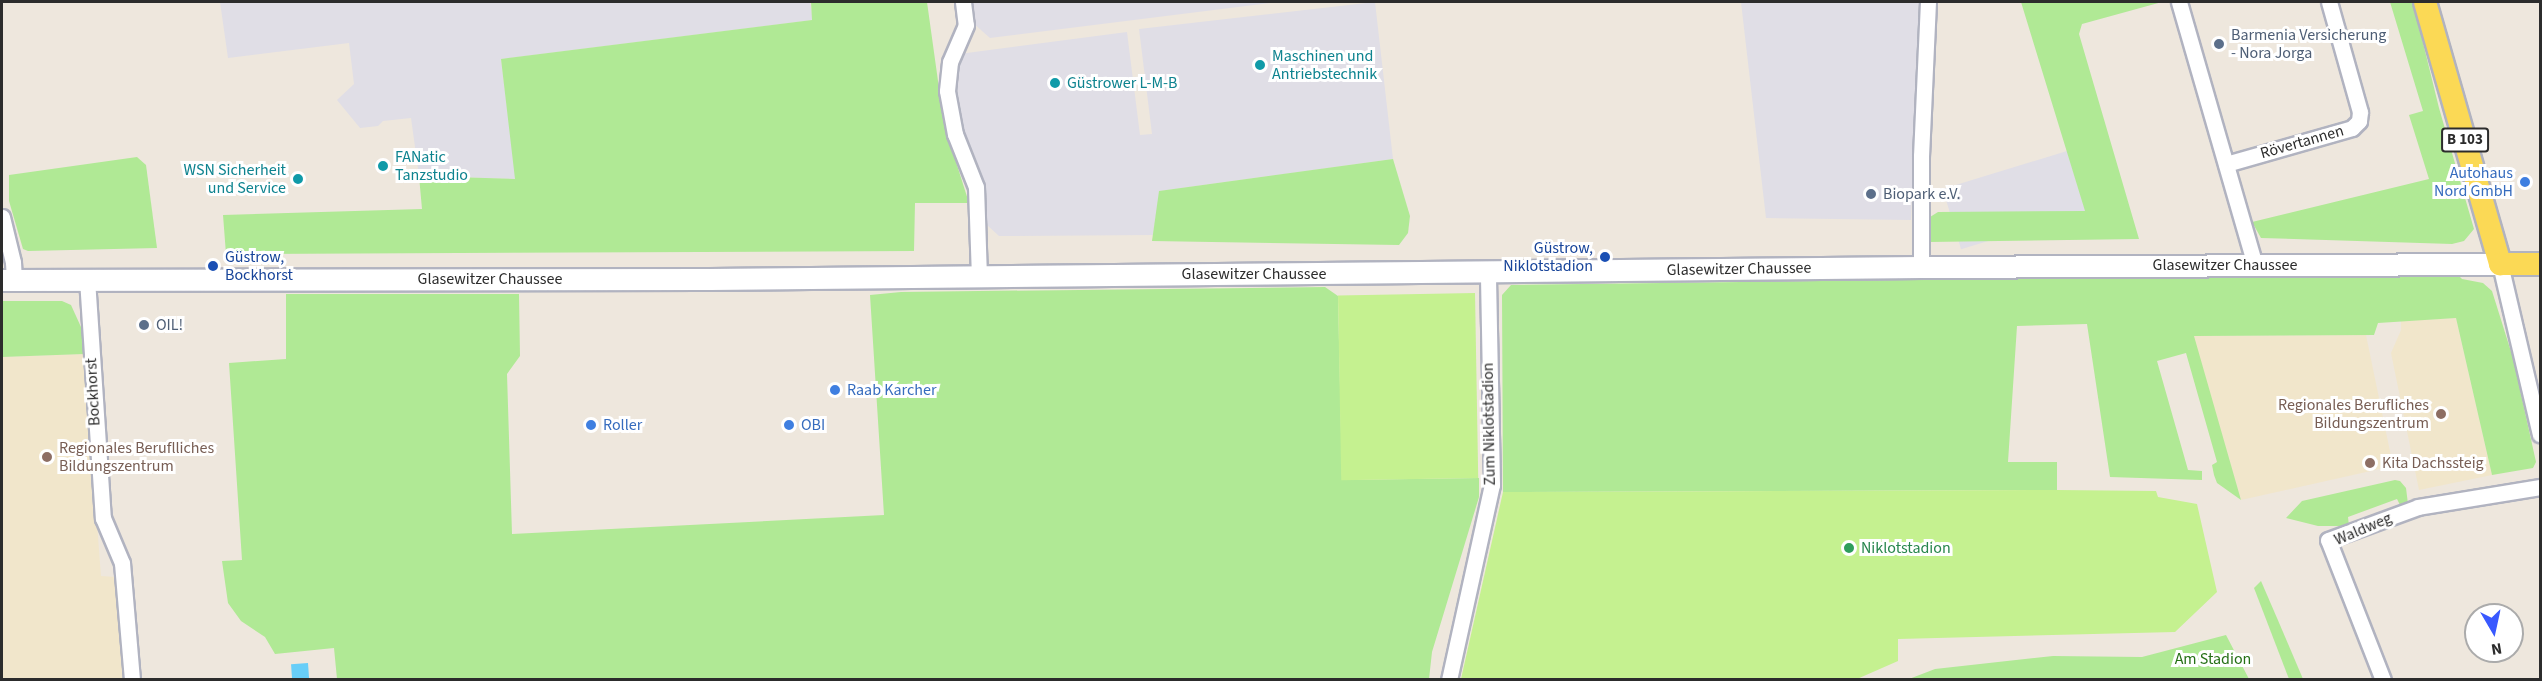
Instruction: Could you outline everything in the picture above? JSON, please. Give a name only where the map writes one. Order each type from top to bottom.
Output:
[{"type":"main road","name":"B 103","points":[[2425,2],[2500,264]]},
{"type":"main road","name":"Glasewitzer Chaussee","points":[[8,280],[979,277],[1921,267],[2500,264]]},
{"type":"main road","points":[[2500,264],[2541,264]]},
{"type":"street","points":[[963,2],[966,25],[950,62],[947,91],[954,134],[976,187],[979,277]]},
{"type":"street","points":[[1921,267],[1921,156],[1928,2]]},
{"type":"street","points":[[2180,2],[2255,265]]},
{"type":"street","name":"Rövertannen","points":[[2226,164],[2352,128],[2359,122],[2360,112],[2329,2]]},
{"type":"street","points":[[2,217],[13,262],[8,280]]},
{"type":"street","points":[[2500,264],[2541,434]]},
{"type":"street","name":"Zum Niklotstadion","points":[[1449,680],[1492,485],[1488,273]]},
{"type":"street","name":"Bockhorst","points":[[87,279],[103,519],[122,563],[132,680]]},
{"type":"street","name":"Waldweg","points":[[2383,680],[2328,540],[2418,507],[2541,487]]},
{"type":"shaded area","points":[[220,2],[810,2],[813,20],[501,59],[516,179],[419,176],[411,118],[383,121],[378,126],[360,128],[337,100],[354,84],[349,43],[228,58]]},
{"type":"shaded area","points":[[971,2],[1277,2],[990,38],[973,23]]},
{"type":"shaded area","points":[[1375,2],[1393,159],[1160,191],[1153,235],[999,236],[987,225],[984,186],[963,138],[955,72],[959,54],[1127,32],[1140,135],[1152,134],[1139,29]]},
{"type":"shaded area","points":[[1741,2],[1919,2],[1911,220],[1766,218]]},
{"type":"shaded area","points":[[2067,151],[2085,211],[1961,249],[1943,189]]},
{"type":"shaded area","name":"Regionales Berufliches Bildungszentrum","points":[[2456,318],[2492,475],[2419,490],[2391,353],[2401,330],[2401,321]]},
{"type":"shaded area","points":[[2366,335],[2393,466],[2241,500],[2193,336]]},
{"type":"shaded area","name":"Regionales Beruflliches Bildungszentrum","points":[[84,354],[101,576],[116,577],[124,679],[2,679],[2,357]]},
{"type":"green space","points":[[811,2],[927,2],[944,124],[969,203],[915,203],[914,251],[226,254],[223,215],[422,209],[419,176],[515,179],[501,59],[812,20]]},
{"type":"green space","points":[[2021,2],[2162,2],[2082,24],[2079,34],[2139,239],[1929,242],[1930,217],[1938,212],[2085,211]]},
{"type":"green space","points":[[2390,2],[2413,2],[2439,108],[2474,229],[2464,241],[2452,244],[2261,238],[2252,222],[2429,179],[2409,115],[2423,111]]},
{"type":"green space","points":[[137,157],[146,165],[157,248],[28,251],[23,249],[9,201],[9,175]]},
{"type":"green space","points":[[1393,159],[1410,216],[1408,233],[1399,245],[1152,241],[1159,191]]},
{"type":"green space","points":[[2458,275],[2462,279],[2483,283],[2492,291],[2513,358],[2536,462],[2533,468],[2492,475],[2456,318],[2378,323],[2374,335],[2194,336],[2241,500],[2217,483],[2214,475],[2212,465],[2217,462],[2186,353],[2157,361],[2188,470],[2202,471],[2202,480],[2110,477],[2087,324],[2017,326],[2008,462],[2057,462],[2057,490],[1503,492],[1502,295],[1511,285]]},
{"type":"green space","points":[[1325,287],[1338,296],[1342,480],[1479,478],[1479,497],[1432,652],[1429,679],[337,679],[334,648],[275,654],[265,637],[241,621],[228,603],[222,561],[242,560],[229,363],[286,359],[286,294],[519,294],[520,356],[507,374],[512,534],[884,515],[870,295],[901,292]]},
{"type":"green space","points":[[1475,293],[1478,478],[1341,480],[1338,295]]},
{"type":"green space","points":[[2,301],[62,301],[71,305],[81,327],[84,354],[2,357]]},
{"type":"green space","points":[[2395,480],[2400,481],[2406,488],[2408,504],[2401,507],[2397,499],[2348,517],[2349,526],[2318,526],[2286,518],[2302,501]]},
{"type":"green space","name":"Niklotstadion","points":[[2156,491],[2158,497],[2197,504],[2217,592],[2175,632],[1898,639],[1898,661],[1857,679],[1461,679],[1503,492]]},
{"type":"green space","points":[[2261,581],[2303,679],[2289,679],[2254,588]]},
{"type":"green space","name":"Am Stadion","points":[[2226,635],[2249,679],[1909,679],[1935,669],[2053,656],[2142,657]]},
{"type":"water","points":[[308,663],[309,679],[292,680],[291,664]]},
{"type":"place","name":"Barmenia Versicherung - Nora Jorga","points":[[2219,44]]},
{"type":"place","name":"Maschinen und Antriebstechnik","points":[[1260,65]]},
{"type":"place","name":"Güstrower L-M-B","points":[[1055,83]]},
{"type":"place","name":"FANatic Tanzstudio","points":[[383,166]]},
{"type":"place","name":"WSN Sicherheit und Service","points":[[298,179]]},
{"type":"place","name":"Autohaus Nord GmbH","points":[[2525,182]]},
{"type":"place","name":"Biopark e.V.","points":[[1871,194]]},
{"type":"place","name":"Güstrow, Niklotstadion","points":[[1605,257]]},
{"type":"place","name":"Güstrow, Bockhorst","points":[[213,266]]},
{"type":"place","name":"OIL!","points":[[144,325]]},
{"type":"place","name":"Raab Karcher","points":[[835,390]]},
{"type":"place","name":"Regionales Berufliches Bildungszentrum","points":[[2441,414]]},
{"type":"place","name":"Roller","points":[[591,425]]},
{"type":"place","name":"OBI","points":[[789,425]]},
{"type":"place","name":"Regionales Beruflliches Bildungszentrum","points":[[47,457]]},
{"type":"place","name":"Kita Dachssteig","points":[[2370,463]]},
{"type":"place","name":"Niklotstadion","points":[[1849,548]]}]
